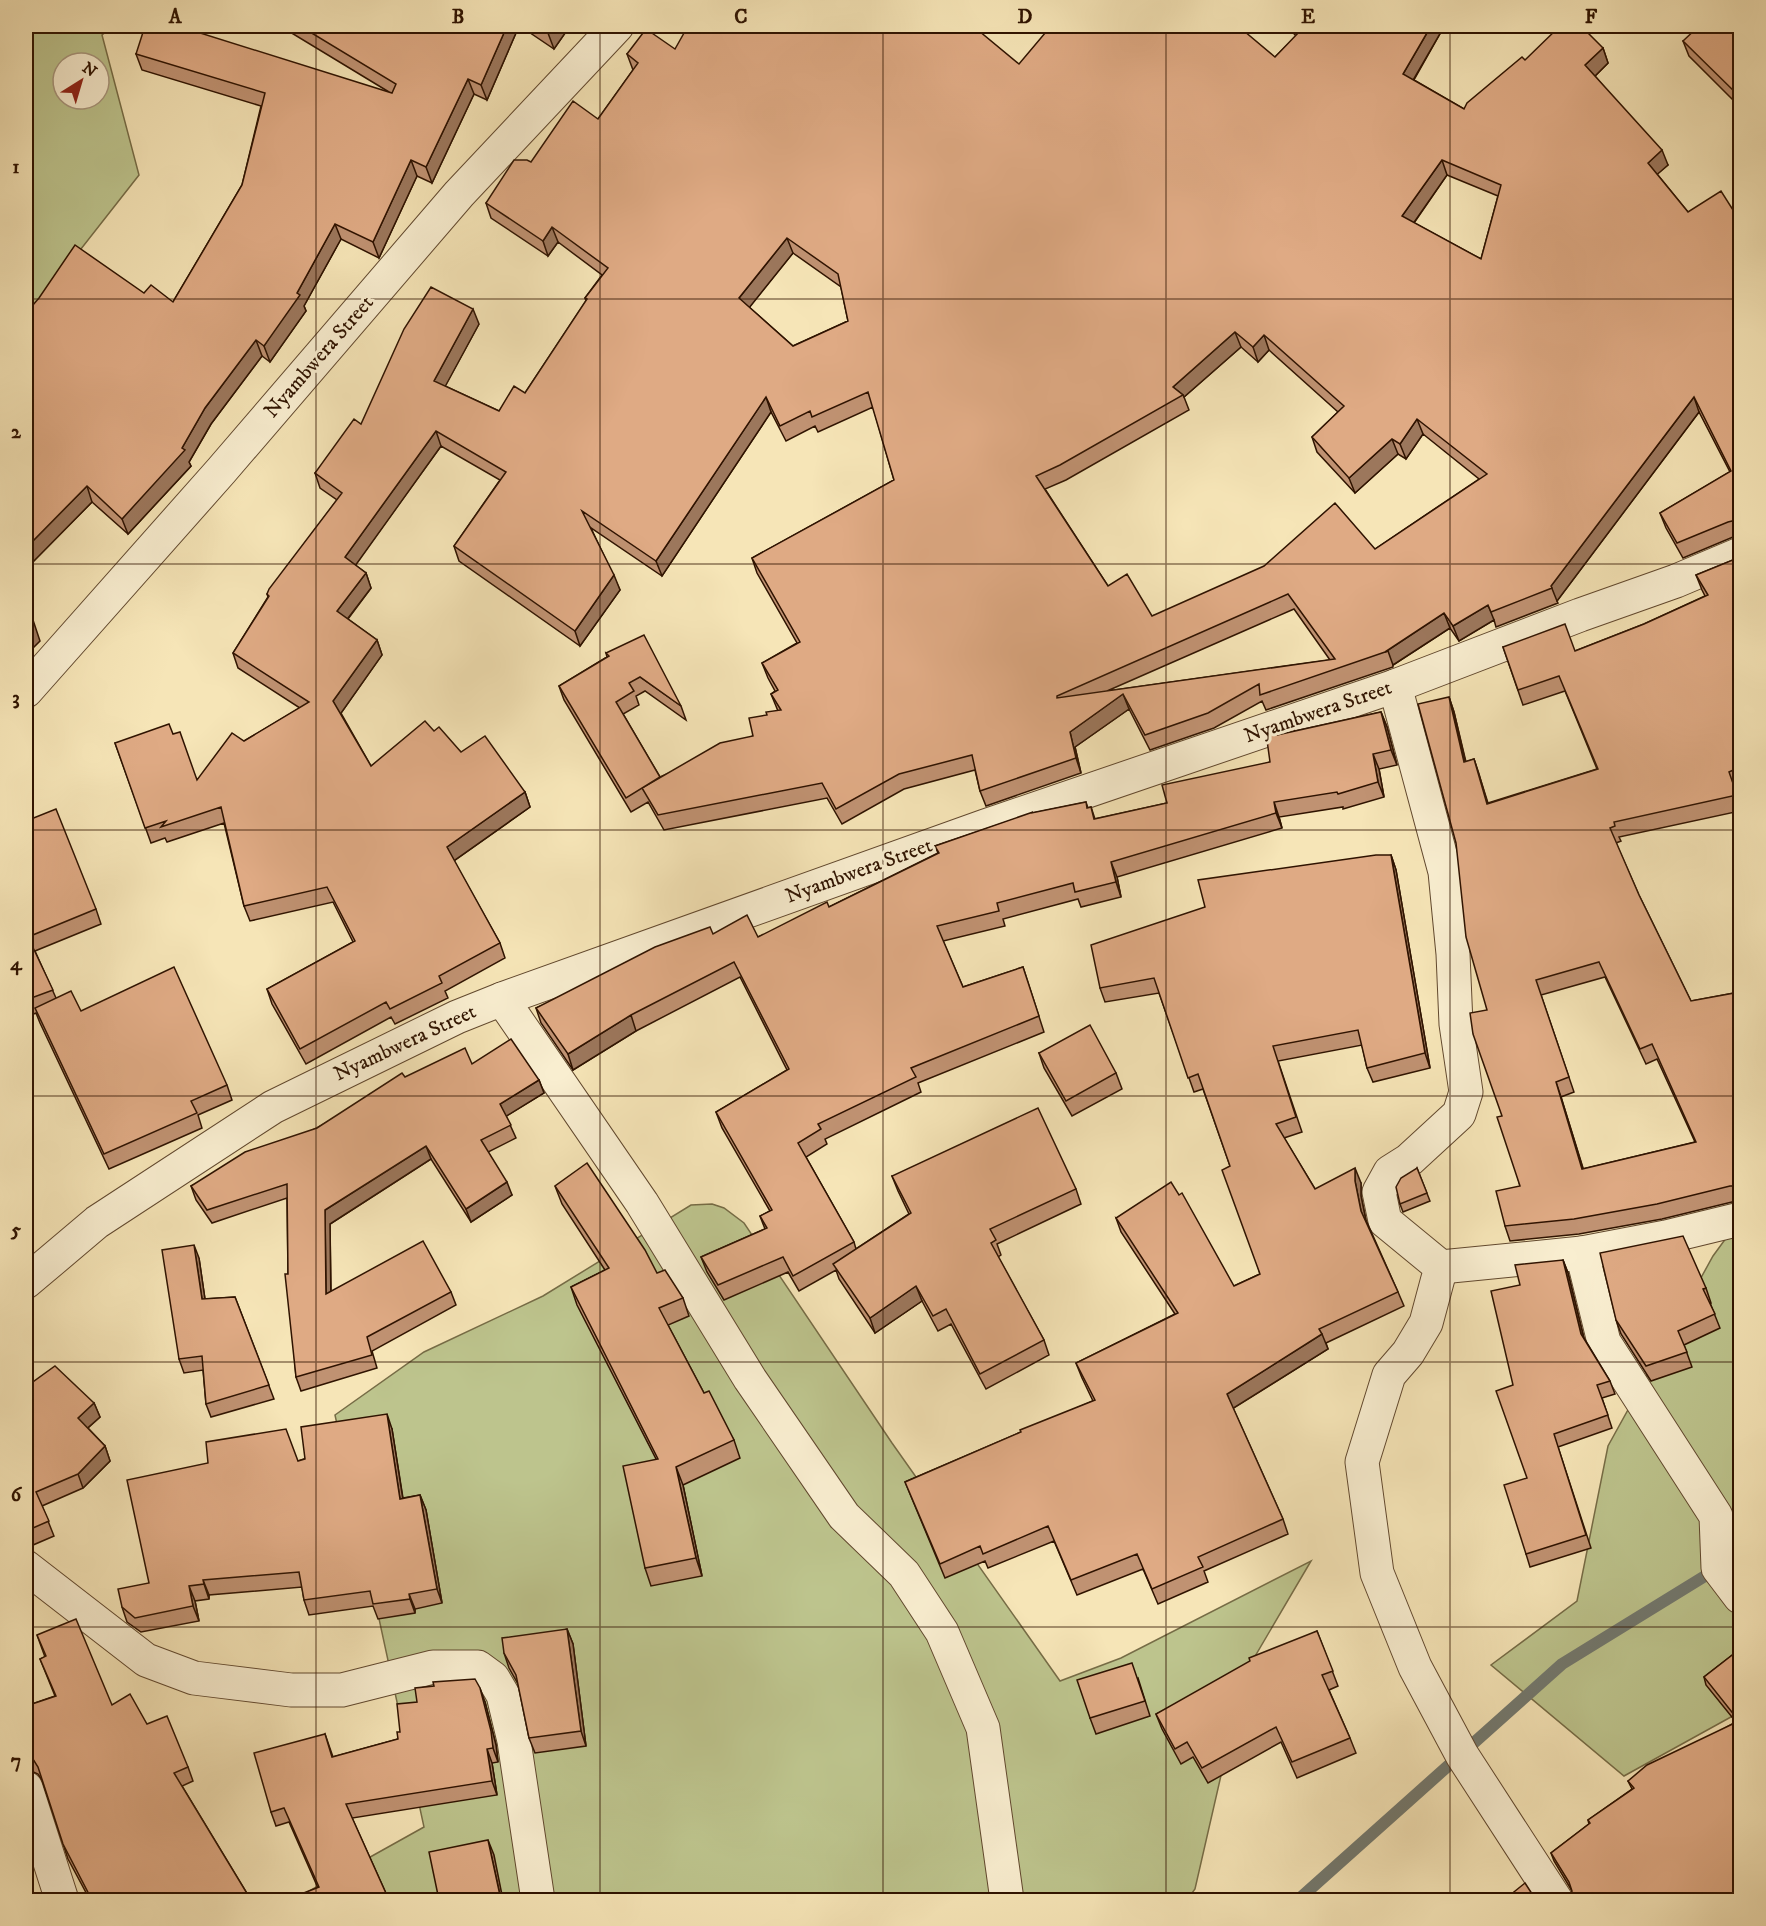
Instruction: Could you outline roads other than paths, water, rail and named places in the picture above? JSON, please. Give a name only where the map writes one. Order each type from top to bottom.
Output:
[{"type":"street","name":"Nyambwera Street","points":[[26,691],[221,471],[459,195],[616,26]]},
{"type":"street","name":"Nyambwera Street","points":[[26,1282],[97,1222],[273,1107],[457,1017],[985,826],[1395,686],[1676,581],[1740,554]]},
{"type":"street","points":[[1395,686],[1445,872],[1453,954],[1456,1024],[1466,1092],[1460,1114],[1409,1160],[1390,1172],[1379,1192],[1385,1221],[1441,1266],[1582,1253],[1666,1237],[1740,1219]]},
{"type":"street","points":[[502,999],[642,1203],[750,1379],[844,1516],[903,1574],[942,1632],[983,1728],[1007,1900]]},
{"type":"street","points":[[1582,1253],[1604,1342],[1716,1515],[1718,1568],[1740,1597]]},
{"type":"street","points":[[1441,1266],[1426,1323],[1408,1353],[1389,1375],[1362,1462],[1377,1573],[1415,1667],[1462,1755],[1556,1900]]},
{"type":"street","points":[[26,1568],[146,1660],[194,1678],[291,1690],[342,1690],[433,1666],[478,1667],[493,1678],[503,1695],[514,1741],[538,1900]]},
{"type":"street","points":[[26,1788],[62,1900]]},
{"type":"waterway","points":[[1298,1900],[1562,1664],[1718,1568],[1740,1560]]}]
